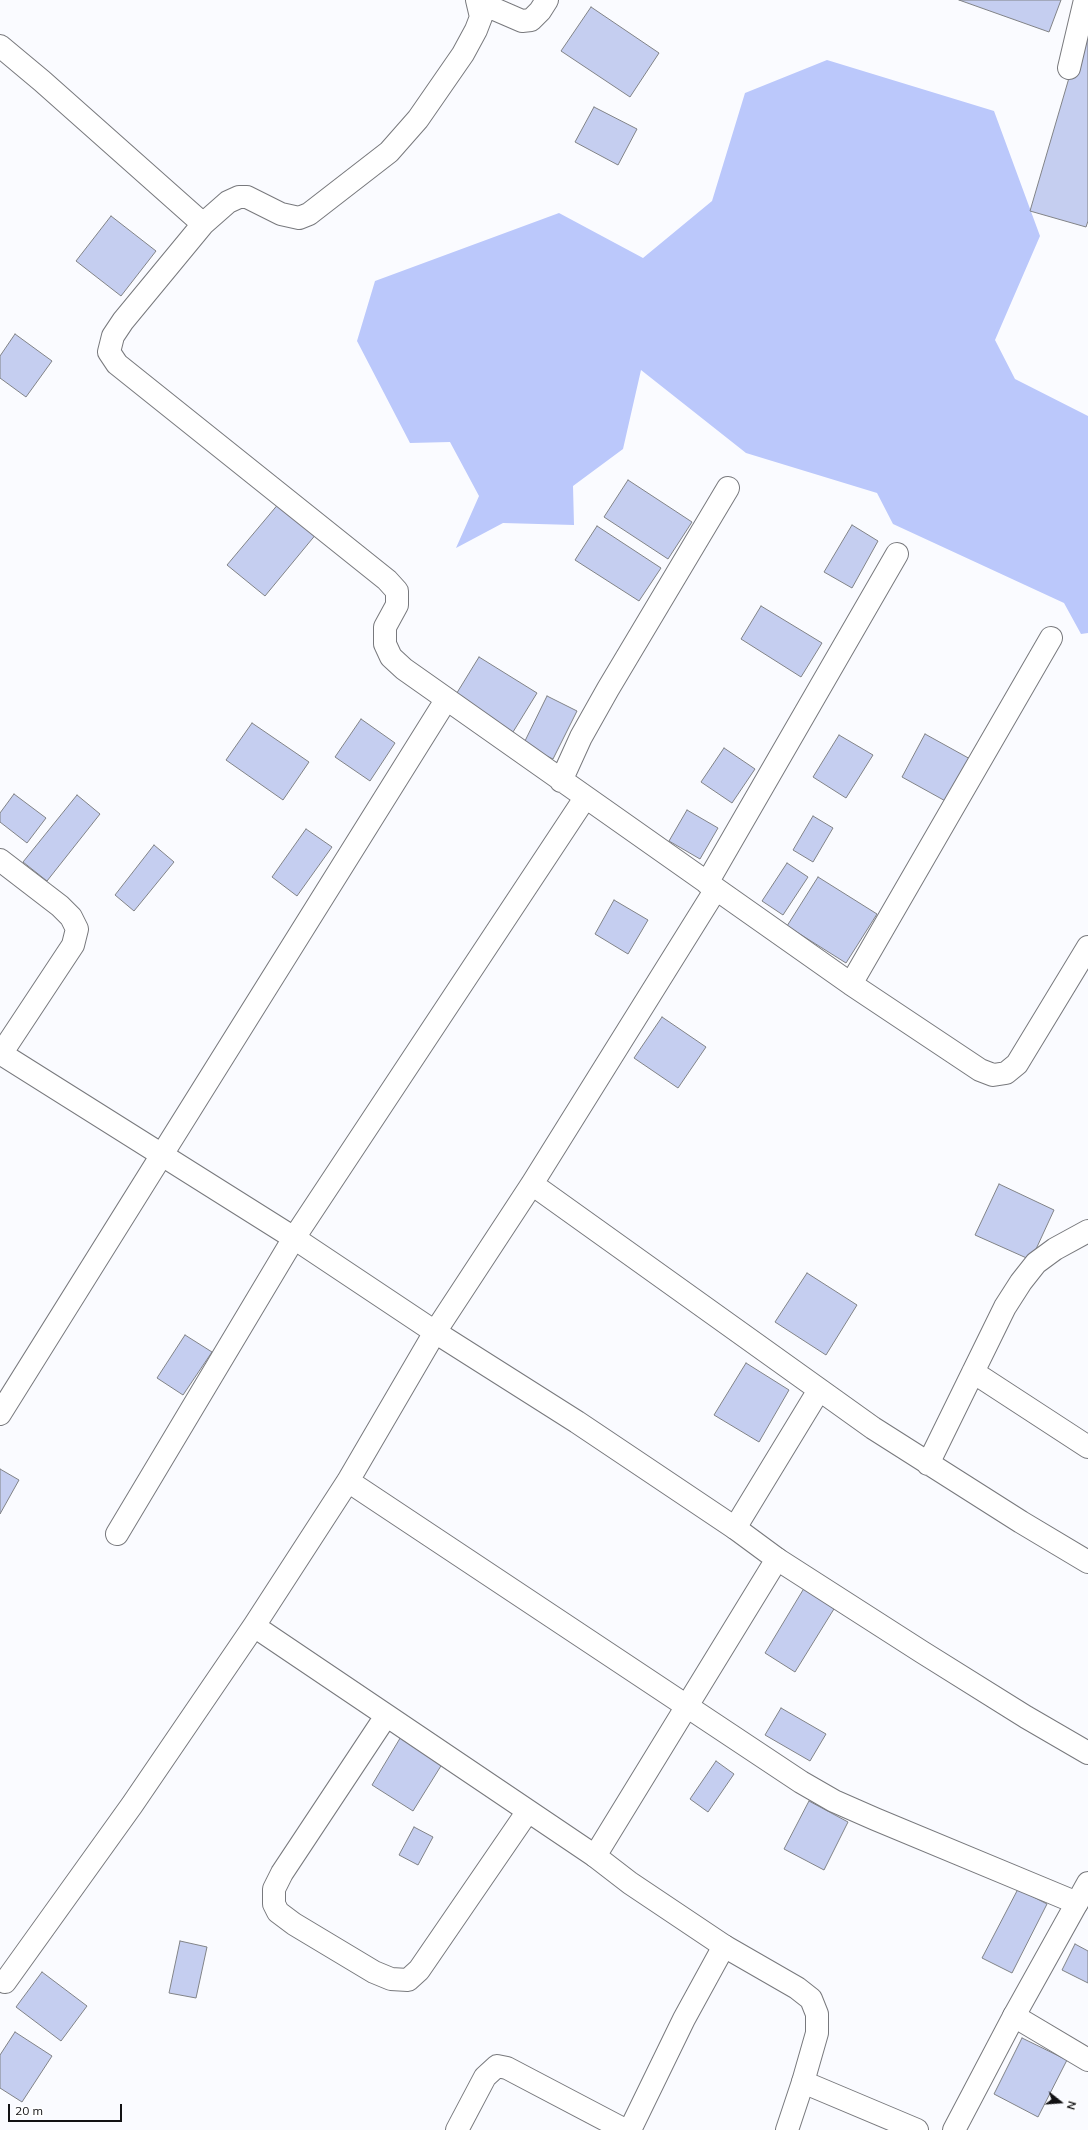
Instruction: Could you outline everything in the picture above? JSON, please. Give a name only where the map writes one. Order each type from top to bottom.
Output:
[{"type":"street","points":[[477,1],[522,21],[531,20],[540,11],[546,0]]},
{"type":"street","points":[[1068,68],[1085,0]]},
{"type":"street","points":[[477,1],[481,16],[476,30],[462,54],[418,119],[389,152],[304,216],[299,218],[281,214],[247,197],[239,197],[228,202],[203,224],[123,321],[113,336],[109,352],[117,364],[387,580],[397,591],[398,605],[385,627],[385,644],[391,657],[404,670],[851,984],[980,1070],[993,1074],[1006,1073],[1018,1064],[1088,947]]},
{"type":"street","points":[[0,46],[42,81],[203,224]]},
{"type":"street","points":[[560,781],[581,736],[728,488]]},
{"type":"street","points":[[5,1982],[132,1805],[254,1626],[348,1481],[435,1332],[532,1184],[711,886],[897,554]]},
{"type":"street","points":[[851,984],[1051,638]]},
{"type":"street","points":[[0,1414],[446,700]]},
{"type":"street","points":[[116,1534],[294,1238],[586,798]]},
{"type":"street","points":[[0,860],[60,906],[71,917],[77,929],[72,945],[1,1053],[294,1238],[435,1332],[577,1422],[735,1528],[777,1560],[961,1677],[1088,1753]]},
{"type":"street","points":[[532,1184],[819,1390],[928,1464],[1088,1562]]},
{"type":"street","points":[[928,1464],[1005,1307],[1036,1263],[1055,1249],[1088,1231]]},
{"type":"street","points":[[974,1372],[1088,1447]]},
{"type":"street","points":[[735,1528],[819,1390]]},
{"type":"street","points":[[348,1481],[801,1782],[834,1801],[1077,1903]]},
{"type":"street","points":[[595,1856],[777,1560]]},
{"type":"street","points":[[254,1626],[595,1856],[630,1883],[724,1946],[798,1988],[811,1999],[817,2014],[817,2033],[787,2130]]},
{"type":"street","points":[[386,1716],[282,1873],[274,1889],[274,1904],[278,1912],[294,1924],[374,1972],[391,1979],[408,1980],[419,1970],[528,1811]]},
{"type":"street","points":[[954,2130],[1014,2016],[1088,1883]]},
{"type":"street","points":[[630,2130],[684,2020],[724,1946]]},
{"type":"street","points":[[1014,2016],[1088,2060]]},
{"type":"street","points":[[457,2130],[485,2077],[497,2066],[507,2068],[625,2130]]},
{"type":"street","points":[[803,2082],[917,2130]]},
{"type":"water","points":[[827,60],[994,111],[1040,236],[995,340],[1015,379],[1088,416],[1088,633],[1081,634],[1064,603],[893,524],[877,493],[746,453],[641,370],[623,449],[573,486],[574,525],[503,523],[456,548],[479,496],[450,442],[410,443],[357,341],[375,281],[559,213],[643,258],[712,201],[745,93]]},
{"type":"building","points":[[959,0],[1061,0],[1049,32]]},
{"type":"building","points":[[591,7],[659,53],[630,97],[561,51]]},
{"type":"building","points":[[1088,13],[1088,221],[1086,227],[1030,211]]},
{"type":"building","points":[[594,107],[637,129],[618,165],[575,142]]},
{"type":"building","points":[[111,216],[156,251],[121,296],[76,261]]},
{"type":"building","points":[[15,334],[52,361],[26,397],[0,378],[0,356]]},
{"type":"building","points":[[628,480],[692,522],[668,559],[604,517]]},
{"type":"building","points":[[280,502],[317,533],[265,596],[227,565]]},
{"type":"building","points":[[852,525],[878,541],[852,588],[824,572]]},
{"type":"building","points":[[597,526],[661,568],[639,601],[575,560]]},
{"type":"building","points":[[761,606],[822,643],[801,677],[741,639]]},
{"type":"building","points":[[479,657],[537,693],[513,732],[455,696]]},
{"type":"building","points":[[547,696],[577,711],[553,759],[523,745]]},
{"type":"building","points":[[361,719],[395,743],[370,781],[335,757]]},
{"type":"building","points":[[252,723],[309,762],[283,800],[226,760]]},
{"type":"building","points":[[925,734],[972,760],[949,803],[902,777]]},
{"type":"building","points":[[839,735],[873,755],[846,798],[813,777]]},
{"type":"building","points":[[724,748],[755,769],[732,803],[701,782]]},
{"type":"building","points":[[14,794],[46,818],[27,843],[0,822],[0,813]]},
{"type":"building","points":[[77,795],[100,814],[47,881],[23,862]]},
{"type":"building","points":[[687,810],[718,828],[700,859],[669,841]]},
{"type":"building","points":[[813,816],[833,828],[813,862],[793,850]]},
{"type":"building","points":[[306,829],[332,847],[297,896],[272,877]]},
{"type":"building","points":[[154,845],[174,862],[134,911],[115,895]]},
{"type":"building","points":[[787,863],[808,877],[783,915],[762,901]]},
{"type":"building","points":[[818,877],[877,914],[846,963],[787,926]]},
{"type":"building","points":[[614,900],[648,920],[628,954],[595,934]]},
{"type":"building","points":[[662,1017],[706,1047],[678,1088],[634,1058]]},
{"type":"building","points":[[999,1184],[1054,1210],[1031,1260],[975,1235]]},
{"type":"building","points":[[807,1273],[857,1305],[826,1355],[775,1322]]},
{"type":"building","points":[[185,1335],[212,1352],[183,1395],[157,1378]]},
{"type":"building","points":[[746,1363],[789,1390],[759,1442],[714,1415]]},
{"type":"building","points":[[0,1469],[19,1480],[0,1514]]},
{"type":"building","points":[[806,1585],[837,1604],[795,1672],[765,1653]]},
{"type":"building","points":[[781,1708],[826,1734],[810,1761],[765,1735]]},
{"type":"building","points":[[402,1735],[444,1761],[413,1811],[372,1785]]},
{"type":"building","points":[[716,1761],[734,1774],[708,1812],[690,1799]]},
{"type":"building","points":[[809,1801],[848,1822],[824,1870],[784,1849]]},
{"type":"building","points":[[414,1827],[433,1837],[418,1865],[399,1855]]},
{"type":"building","points":[[1018,1889],[1047,1904],[1012,1973],[982,1958]]},
{"type":"building","points":[[180,1941],[207,1947],[196,1998],[169,1993]]},
{"type":"building","points":[[1075,1944],[1088,1951],[1088,1983],[1062,1970]]},
{"type":"building","points":[[42,1972],[87,2006],[61,2041],[16,2007]]},
{"type":"building","points":[[15,2032],[52,2056],[22,2102],[0,2088],[0,2055]]},
{"type":"building","points":[[1022,2038],[1067,2060],[1038,2117],[994,2094]]}]
